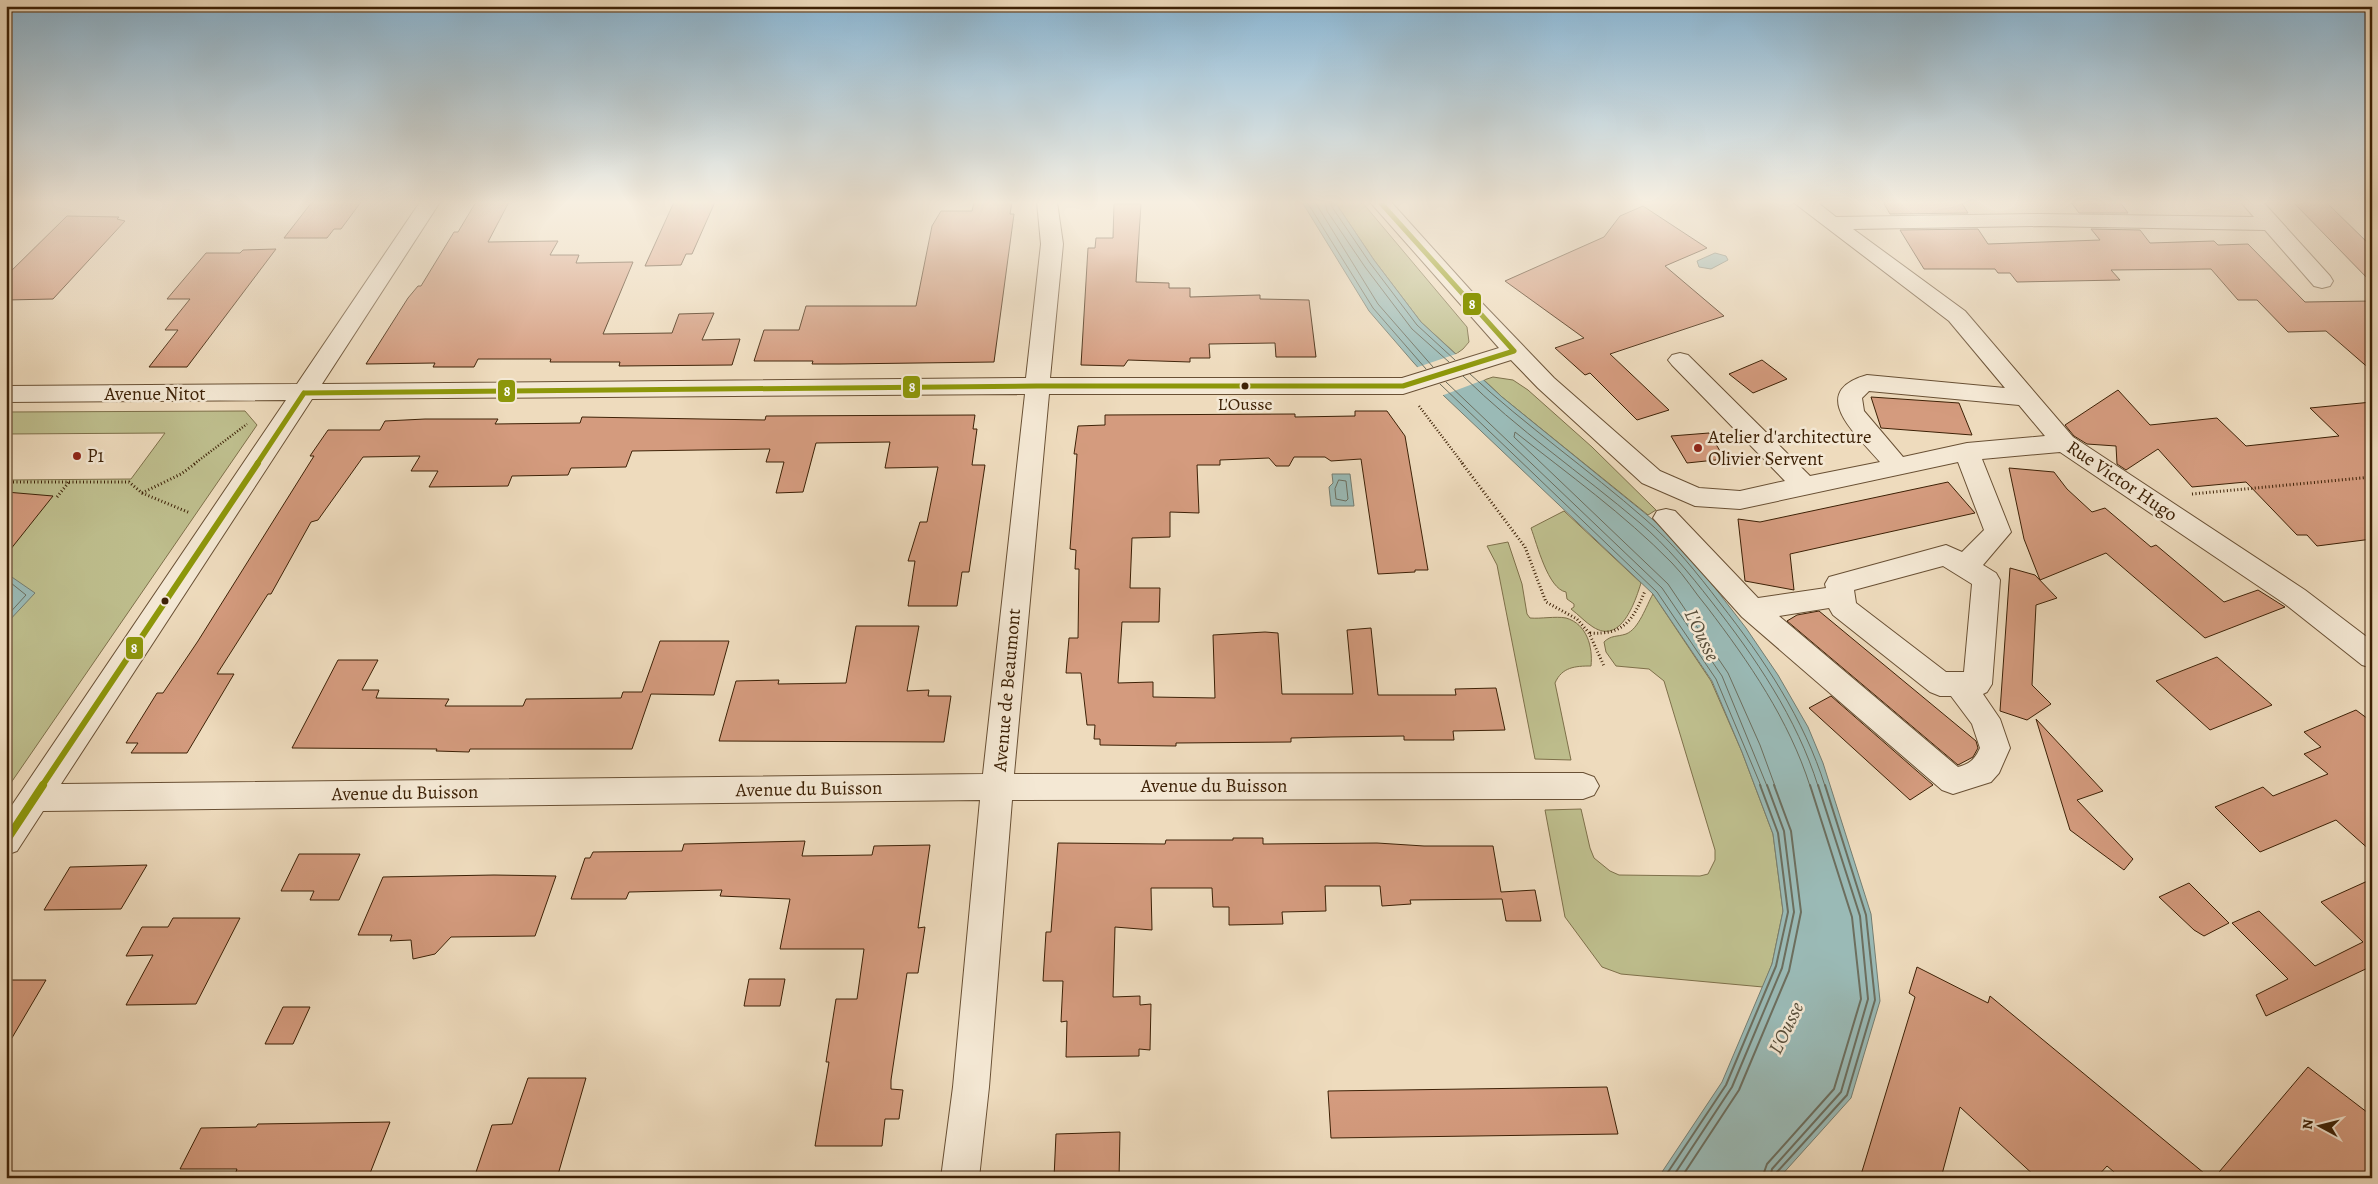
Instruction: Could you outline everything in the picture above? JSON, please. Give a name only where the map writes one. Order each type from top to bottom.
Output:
[{"type":"street","points":[[6,841],[394,257]]},
{"type":"street","name":"Avenue de Beaumont","points":[[960,1178],[1051,257]]},
{"type":"street","points":[[1430,257],[1514,351],[1546,383],[1651,477],[1695,497],[1740,500],[1967,452],[2064,443]]},
{"type":"street","name":"Rue Victor Hugo","points":[[1878,257],[1957,316],[2064,443],[2295,597],[2372,657]]},
{"type":"street","points":[[2301,257],[2322,281]]},
{"type":"street","name":"Avenue Nitot","points":[[6,394],[1410,384],[1514,351]]},
{"type":"street","points":[[1680,360],[1805,486]]},
{"type":"street","points":[[1898,467],[1853,414],[1849,404],[1851,393],[1856,386],[1867,383],[2026,398]]},
{"type":"street","points":[[1965,566],[1998,532],[1967,452]]},
{"type":"street","points":[[1666,518],[1752,609],[1953,781],[1980,773],[1987,768],[1995,748],[1985,719],[1959,684]]},
{"type":"street","points":[[1946,555],[1965,566],[1986,580],[1978,684],[1940,684],[1843,608],[1839,584],[1946,555]]},
{"type":"street","points":[[1752,609],[1841,596]]},
{"type":"street","name":"Avenue du Buisson","points":[[36,798],[998,787],[1583,786]]},
{"type":"path","points":[[1410,384],[1525,547],[1546,602],[1577,620],[1590,633],[1604,666]]},
{"type":"path","points":[[142,493],[180,474],[253,420]]},
{"type":"path","points":[[2147,498],[2372,477]]},
{"type":"path","points":[[6,482],[129,482],[142,493],[195,516]]},
{"type":"path","points":[[57,497],[69,482]]},
{"type":"path","points":[[1590,633],[1611,634],[1622,630],[1638,608],[1644,591]]},
{"type":"green space","points":[[1372,257],[1408,257],[1467,327],[1469,342],[1463,349],[1456,354],[1421,322]]},
{"type":"green space","points":[[1493,377],[1513,380],[1528,390],[1592,447],[1656,510],[1648,515],[1502,397],[1484,380]]},
{"type":"green space","points":[[245,411],[257,425],[6,790],[6,480],[131,479],[165,433],[6,434],[6,412]]},
{"type":"green space","points":[[1564,511],[1641,583],[1631,610],[1619,626],[1611,630],[1603,631],[1593,627],[1571,609],[1574,607],[1574,604],[1567,599],[1566,592],[1554,583],[1544,565],[1531,528]]},
{"type":"green space","points":[[1508,542],[1522,584],[1527,614],[1530,618],[1562,617],[1573,621],[1584,631],[1590,644],[1591,666],[1570,668],[1561,674],[1555,683],[1571,760],[1535,759],[1497,565],[1487,546]]},
{"type":"green space","points":[[1653,594],[1711,681],[1742,752],[1773,834],[1783,911],[1772,964],[1763,987],[1621,974],[1602,967],[1565,917],[1545,810],[1581,809],[1594,858],[1610,871],[1619,875],[1700,876],[1708,874],[1715,860],[1715,850],[1664,681],[1649,669],[1616,666],[1606,652],[1604,642],[1612,637],[1631,631],[1642,617]]},
{"type":"water","name":"L'Ousse","points":[[1336,257],[1372,257],[1421,322],[1502,397],[1668,532],[1698,566],[1746,628],[1778,675],[1808,727],[1823,763],[1871,914],[1880,1001],[1851,1098],[1779,1178],[1658,1178],[1722,1082],[1772,964],[1783,911],[1773,834],[1742,752],[1712,681],[1653,594],[1443,395],[1369,311]]},
{"type":"water","points":[[1705,257],[1727,257],[1728,260],[1711,269],[1699,267],[1697,261]]},
{"type":"water","points":[[1332,474],[1350,474],[1354,506],[1331,506],[1329,487],[1333,483]]},
{"type":"water","points":[[6,573],[35,593],[6,624]]},
{"type":"pier","points":[[1459,353],[1486,379],[1441,396],[1415,368]]},
{"type":"building","points":[[25,257],[92,257],[53,299],[6,300],[6,276]]},
{"type":"building","points":[[202,257],[270,257],[187,367],[149,367],[178,330],[165,330],[190,299],[167,299]]},
{"type":"building","points":[[439,257],[578,257],[576,263],[633,262],[603,334],[672,333],[679,314],[714,313],[702,340],[740,339],[732,365],[619,366],[620,362],[550,362],[551,359],[478,359],[474,367],[433,367],[435,363],[366,364],[408,298],[418,286],[421,286]]},
{"type":"building","points":[[649,257],[685,257],[681,265],[645,266]]},
{"type":"building","points":[[926,257],[1008,257],[994,362],[812,364],[813,361],[754,361],[764,330],[799,330],[806,306],[916,306]]},
{"type":"building","points":[[1087,257],[1138,257],[1136,282],[1169,283],[1169,288],[1190,288],[1190,297],[1260,295],[1260,299],[1309,300],[1316,357],[1276,357],[1275,343],[1209,344],[1210,358],[1190,358],[1190,362],[1128,360],[1124,366],[1081,365]]},
{"type":"building","points":[[1558,257],[1685,257],[1665,266],[1724,316],[1610,354],[1669,410],[1637,420],[1590,373],[1585,375],[1555,348],[1584,338],[1505,281]]},
{"type":"building","points":[[1917,257],[2261,257],[2305,302],[2372,301],[2372,371],[2326,331],[2288,332],[2257,300],[2238,300],[2211,269],[2111,270],[2120,280],[2017,282],[2010,273],[1998,273],[1995,269],[1924,269]]},
{"type":"building","points":[[2347,257],[2372,257],[2372,283]]},
{"type":"building","points":[[1762,360],[1787,379],[1753,393],[1729,374]]},
{"type":"building","points":[[2118,390],[2150,425],[2217,418],[2246,446],[2339,436],[2310,408],[2372,402],[2372,539],[2317,546],[2307,535],[2297,535],[2246,482],[2192,487],[2158,449],[2126,470],[2117,464],[2116,446],[2087,444],[2074,436],[2065,425]]},
{"type":"building","points":[[1871,397],[1959,403],[1972,435],[1881,428]]},
{"type":"building","points":[[1355,411],[1387,411],[1405,436],[1428,570],[1378,574],[1361,459],[1331,461],[1325,457],[1294,457],[1289,466],[1276,466],[1269,458],[1220,460],[1220,465],[1197,465],[1199,513],[1170,512],[1170,537],[1132,538],[1130,588],[1160,588],[1159,622],[1122,622],[1118,683],[1153,682],[1153,697],[1215,698],[1213,635],[1265,632],[1278,633],[1282,694],[1353,694],[1347,630],[1371,628],[1378,695],[1456,695],[1455,689],[1496,688],[1505,730],[1453,731],[1454,740],[1404,740],[1404,736],[1332,737],[1291,738],[1291,742],[1176,743],[1176,746],[1100,745],[1100,739],[1094,739],[1095,725],[1087,725],[1081,673],[1066,673],[1069,638],[1078,638],[1079,569],[1075,569],[1076,550],[1070,549],[1077,454],[1074,454],[1078,426],[1105,425],[1105,415],[1295,414],[1295,417],[1355,416]]},
{"type":"building","points":[[975,415],[973,429],[977,429],[972,465],[985,465],[969,572],[962,572],[957,606],[908,606],[915,561],[908,561],[920,522],[927,522],[938,467],[885,468],[890,442],[816,443],[803,492],[776,493],[784,462],[766,462],[770,449],[632,451],[626,467],[571,468],[568,475],[512,476],[508,486],[429,487],[438,471],[411,471],[420,456],[363,457],[318,520],[311,522],[271,594],[268,594],[217,674],[234,674],[187,753],[131,753],[138,743],[126,743],[157,693],[163,693],[198,641],[314,456],[310,456],[328,430],[380,430],[385,421],[425,419],[498,419],[495,424],[580,423],[582,417],[765,420],[766,416]]},
{"type":"building","name":"Atelier d'architecture Olivier Servent","points":[[1709,433],[1725,459],[1687,463],[1671,436]]},
{"type":"building","points":[[2009,468],[2054,472],[2067,489],[2092,512],[2105,508],[2151,547],[2156,545],[2224,602],[2258,590],[2285,607],[2205,638],[2106,553],[2040,580],[2024,539]]},
{"type":"building","points":[[1948,482],[1975,513],[1790,554],[1794,590],[1745,581],[1738,519],[1760,522]]},
{"type":"building","points":[[6,492],[53,496],[6,555]]},
{"type":"building","points":[[2010,568],[2035,575],[2057,598],[2036,605],[2032,685],[2051,704],[2027,720],[2000,711]]},
{"type":"building","points":[[1819,611],[1976,741],[1978,748],[1973,757],[1958,765],[1787,621],[1797,615]]},
{"type":"building","points":[[856,626],[919,626],[907,691],[929,690],[928,696],[951,696],[944,742],[719,741],[736,681],[779,680],[778,684],[846,683]]},
{"type":"building","points":[[660,641],[729,641],[714,695],[651,694],[632,749],[470,749],[469,752],[436,751],[437,749],[292,748],[338,660],[378,660],[362,690],[379,690],[376,698],[449,699],[445,706],[523,706],[526,699],[621,698],[623,692],[642,692]]},
{"type":"building","points":[[2217,657],[2272,705],[2210,730],[2156,681]]},
{"type":"building","points":[[1831,696],[1933,785],[1910,800],[1809,708]]},
{"type":"building","points":[[2356,710],[2372,722],[2372,852],[2336,820],[2260,852],[2215,807],[2263,787],[2273,796],[2328,774],[2304,754],[2321,747],[2304,732]]},
{"type":"building","points":[[2036,719],[2103,791],[2077,800],[2133,859],[2124,870],[2070,830]]},
{"type":"building","points":[[1233,838],[1263,838],[1263,844],[1377,843],[1424,846],[1493,846],[1501,892],[1535,890],[1541,921],[1506,921],[1502,899],[1410,900],[1411,904],[1382,906],[1380,886],[1325,886],[1326,911],[1282,912],[1283,924],[1229,925],[1229,907],[1213,907],[1212,888],[1151,888],[1152,930],[1115,927],[1113,997],[1140,996],[1140,1005],[1151,1004],[1150,1050],[1139,1049],[1139,1056],[1066,1057],[1067,1021],[1061,1022],[1063,981],[1043,981],[1046,932],[1051,932],[1058,843],[1165,844],[1166,840],[1233,840]]},
{"type":"building","points":[[805,841],[802,856],[872,855],[874,846],[930,845],[918,928],[925,927],[918,973],[907,973],[891,1080],[891,1089],[903,1090],[899,1119],[885,1119],[882,1146],[815,1146],[829,1062],[826,1062],[836,999],[857,999],[864,949],[780,949],[790,899],[720,896],[722,890],[629,892],[626,899],[571,899],[585,858],[590,858],[593,852],[682,851],[684,844]]},
{"type":"building","points":[[299,854],[360,854],[339,900],[310,900],[314,891],[281,891]]},
{"type":"building","points":[[147,865],[121,909],[44,910],[70,867]]},
{"type":"building","points":[[556,876],[535,936],[451,937],[435,954],[413,959],[411,940],[390,941],[392,935],[358,935],[383,877]]},
{"type":"building","points":[[2372,879],[2372,966],[2266,1016],[2256,995],[2288,979],[2232,923],[2259,911],[2315,966],[2363,942],[2321,902]]},
{"type":"building","points":[[2189,883],[2229,923],[2204,936],[2194,930],[2159,897]]},
{"type":"building","points":[[173,918],[240,918],[196,1004],[126,1005],[153,955],[126,956],[142,927],[168,927]]},
{"type":"building","points":[[1917,967],[1988,1003],[1990,996],[2210,1178],[2121,1178],[2107,1166],[2096,1178],[2037,1178],[1960,1107],[1941,1178],[1860,1178],[1915,997],[1909,993]]},
{"type":"building","points":[[749,979],[785,979],[780,1006],[744,1006]]},
{"type":"building","points":[[6,980],[46,980],[6,1048]]},
{"type":"building","points":[[283,1007],[310,1007],[293,1044],[265,1044]]},
{"type":"building","points":[[2308,1067],[2372,1116],[2372,1178],[2214,1178]]},
{"type":"building","points":[[528,1078],[586,1078],[557,1178],[474,1178],[492,1125],[512,1124]]},
{"type":"building","points":[[1607,1087],[1618,1134],[1331,1138],[1328,1091]]},
{"type":"building","points":[[390,1122],[369,1176],[234,1177],[237,1169],[180,1169],[201,1128],[256,1127],[258,1124]]},
{"type":"building","points":[[1120,1132],[1119,1178],[1054,1178],[1056,1134]]},
{"type":"transit line","name":"8","points":[[1430,257],[1514,351]]},
{"type":"transit line","name":"8","points":[[304,393],[1037,386],[1403,386],[1514,351]]},
{"type":"transit line","name":"8","points":[[6,841],[304,393]]},
{"type":"place","name":"L'Ousse","points":[[1245,386]]},
{"type":"place","name":"Atelier d'architecture Olivier Servent","points":[[1698,448]]},
{"type":"place","name":"P1","points":[[77,456]]}]
